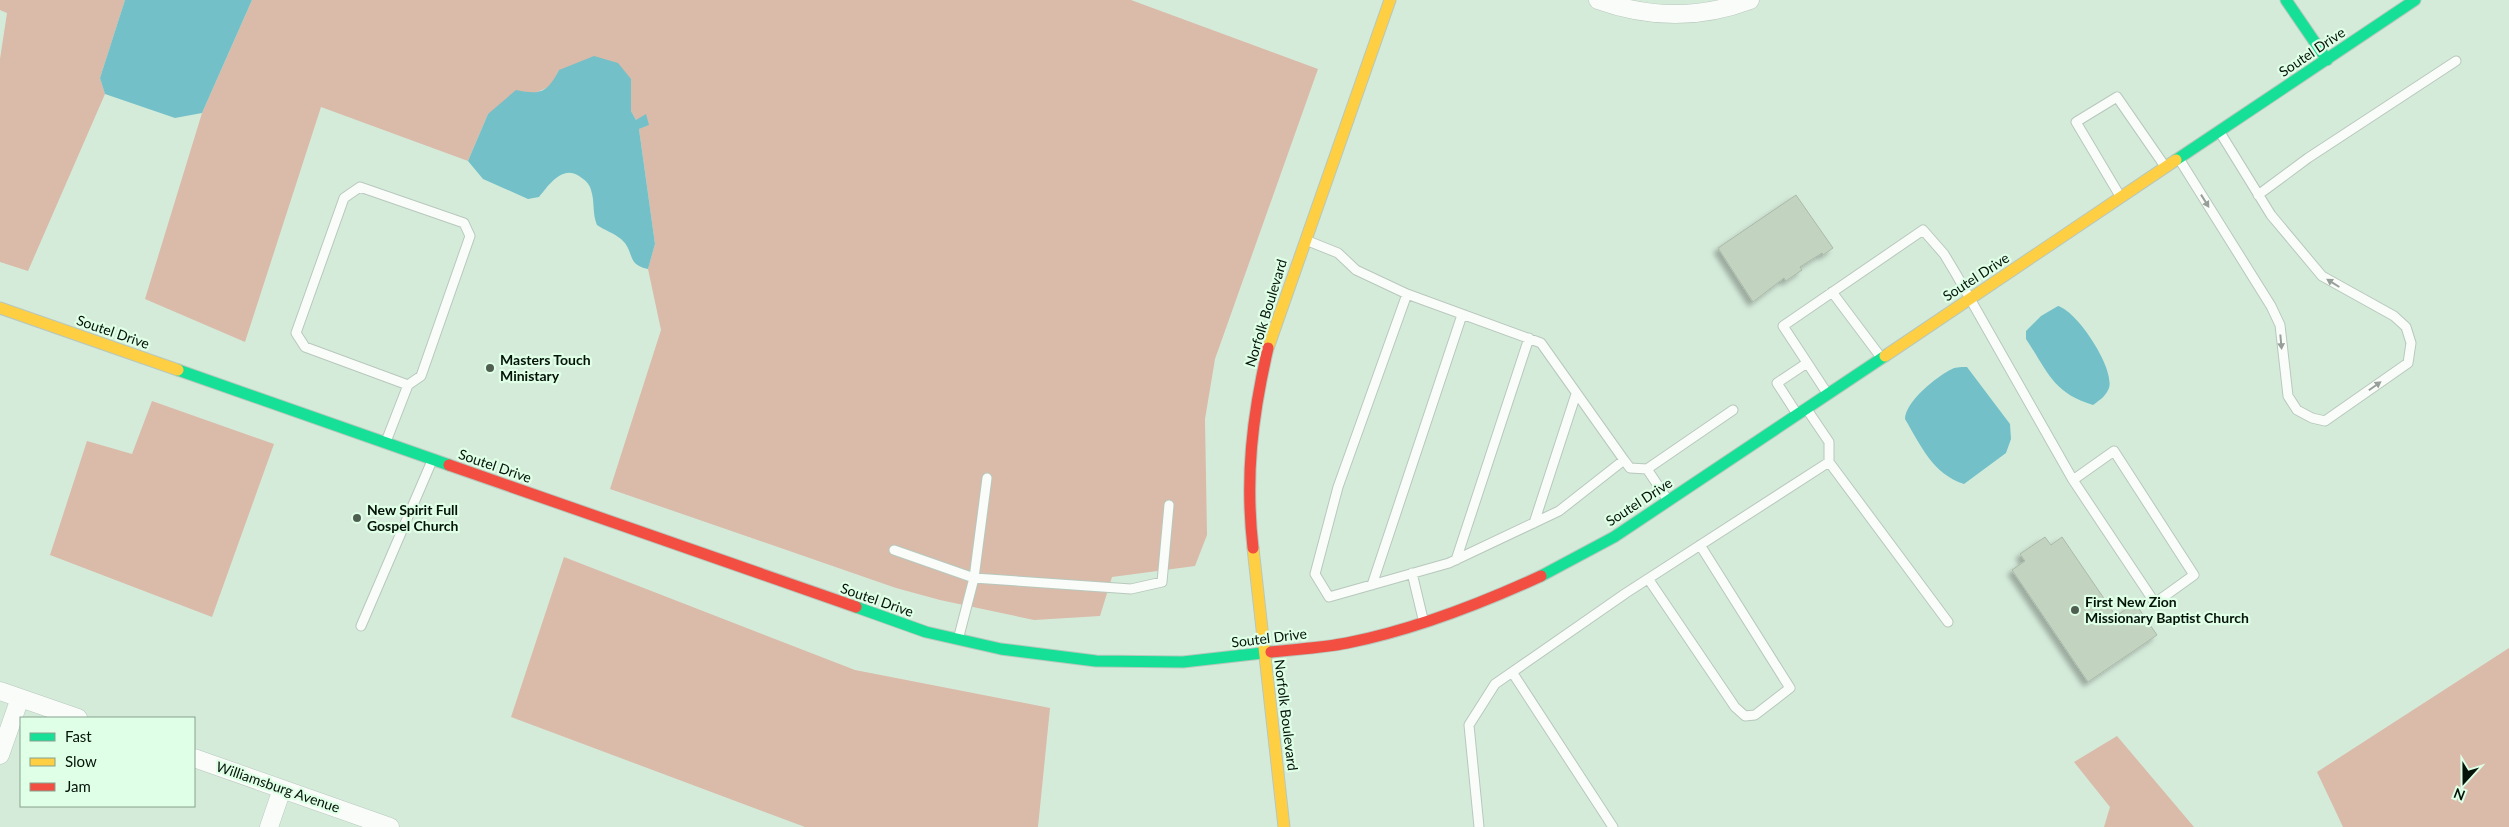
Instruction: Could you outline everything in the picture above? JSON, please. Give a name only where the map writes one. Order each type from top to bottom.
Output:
[{"type":"main road","name":"Norfolk Boulevard","points":[[1284,827],[1263,654],[1251,532],[1248,487],[1250,446],[1257,398],[1269,345],[1390,0]]},
{"type":"main road","points":[[2286,0],[2327,60]]},
{"type":"main road","name":"Soutel Drive","points":[[0,308],[926,632],[958,638],[1001,650],[1096,661],[1183,662],[1263,654],[1347,643],[1424,622],[1501,594],[1554,570],[1614,537],[1802,413],[2415,0]]},
{"type":"street","points":[[1598,0],[1642,12],[1674,15],[1704,13],[1750,0]]},
{"type":"street","points":[[0,691],[75,717]]},
{"type":"street","points":[[0,755],[20,698]]},
{"type":"street","name":"Williamsburg Avenue","points":[[195,758],[390,827]]},
{"type":"street","points":[[269,827],[282,789]]},
{"type":"lane","points":[[2258,195],[2308,158],[2456,61]]},
{"type":"lane","points":[[2121,198],[2076,122],[2117,97],[2165,168]]},
{"type":"lane","points":[[2179,159],[2271,306],[2280,325],[2288,396],[2297,410],[2312,418],[2325,421],[2408,363],[2411,343],[2406,327],[2394,316],[2322,276],[2271,216],[2220,132]]},
{"type":"lane","points":[[385,444],[408,385],[422,376],[470,236],[464,222],[360,187],[344,198],[296,333],[305,347],[408,385]]},
{"type":"lane","points":[[1828,395],[1783,326],[1923,230],[1944,254],[2073,480],[2155,603],[2194,575],[2114,452],[2073,480]]},
{"type":"lane","points":[[1305,240],[1338,252],[1356,270],[1407,294],[1541,343],[1630,468],[1647,469],[1732,410]]},
{"type":"lane","points":[[1832,292],[1882,359]]},
{"type":"lane","points":[[1407,294],[1338,487],[1315,574],[1329,597],[1456,560],[1559,511],[1624,460]]},
{"type":"lane","points":[[1372,585],[1462,315]]},
{"type":"lane","points":[[1456,560],[1529,338]]},
{"type":"lane","points":[[1807,363],[1777,383],[1829,442],[1829,462],[1948,622]]},
{"type":"lane","points":[[1534,523],[1576,394]]},
{"type":"lane","points":[[361,626],[432,460]]},
{"type":"lane","points":[[1479,827],[1469,725],[1495,684],[1626,593],[1649,580],[1829,462]]},
{"type":"lane","points":[[1647,469],[1668,502]]},
{"type":"lane","points":[[958,638],[974,578],[987,478]]},
{"type":"lane","points":[[894,550],[974,578],[1131,588],[1162,582],[1169,505]]},
{"type":"lane","points":[[1649,580],[1735,708],[1744,716],[1755,715],[1790,688],[1700,545]]},
{"type":"lane","points":[[1412,573],[1424,622]]},
{"type":"lane","points":[[1512,672],[1613,827]]},
{"type":"shaded area","points":[[0,0],[125,0],[100,78],[105,94],[28,271],[0,262],[0,59],[7,13],[0,10]]},
{"type":"shaded area","points":[[252,0],[1131,0],[1318,69],[1215,359],[1205,419],[1207,535],[1195,566],[1112,577],[1100,616],[1034,620],[940,600],[896,588],[610,489],[661,330],[648,269],[655,244],[639,129],[648,125],[636,120],[631,111],[631,79],[559,70],[551,86],[488,114],[468,161],[321,107],[245,342],[145,299],[202,113]]},
{"type":"shaded area","points":[[152,401],[274,444],[212,617],[50,555],[87,441],[132,454]]},
{"type":"shaded area","points":[[564,557],[855,670],[1050,708],[1038,827],[805,827],[511,717]]},
{"type":"shaded area","points":[[2509,648],[2509,827],[2343,827],[2317,772]]},
{"type":"shaded area","points":[[2117,736],[2194,827],[2104,827],[2110,807],[2074,762]]},
{"type":"water","points":[[125,0],[252,0],[202,113],[175,118],[105,94],[100,78]]},
{"type":"water","points":[[594,56],[618,63],[631,79],[631,111],[636,120],[646,114],[649,125],[639,129],[655,244],[648,269],[641,267],[633,261],[628,248],[621,239],[597,225],[590,188],[579,176],[573,173],[562,175],[556,178],[539,197],[528,199],[483,179],[468,161],[488,114],[516,90],[537,92],[547,88],[559,70]]},
{"type":"water","points":[[2058,306],[2066,310],[2084,329],[2093,341],[2106,367],[2109,388],[2104,396],[2093,405],[2080,400],[2060,388],[2046,371],[2026,339],[2026,331],[2041,316]]},
{"type":"water","points":[[1957,367],[1967,367],[2010,424],[2011,439],[2006,453],[1964,484],[1953,479],[1936,466],[1905,419],[1910,405],[1938,377]]},
{"type":"building","points":[[1796,195],[1833,248],[1800,267],[1802,270],[1786,281],[1784,278],[1753,302],[1718,248]]},
{"type":"building","name":"First New Zion Missionary Baptist Church","points":[[2045,537],[2051,545],[2062,537],[2116,616],[2135,603],[2157,635],[2088,682],[2012,570],[2025,561],[2020,554]]},
{"type":"traffic: fast","points":[[2286,0],[2327,60]]},
{"type":"traffic: fast","points":[[2176,160],[2415,0]]},
{"type":"traffic: fast","points":[[1541,576],[1614,537],[1885,356]]},
{"type":"traffic: fast","points":[[178,370],[449,465]]},
{"type":"traffic: fast","points":[[856,607],[926,632],[1001,649],[1096,661],[1183,662],[1271,652]]},
{"type":"traffic: slow","points":[[1268,348],[1390,0]]},
{"type":"traffic: slow","points":[[1885,356],[2176,160]]},
{"type":"traffic: slow","points":[[0,308],[178,370]]},
{"type":"traffic: slow","points":[[1253,548],[1284,827]]},
{"type":"traffic: jam","points":[[1253,548],[1250,472],[1254,423],[1268,348]]},
{"type":"traffic: jam","points":[[449,465],[856,607]]},
{"type":"traffic: jam","points":[[1271,652],[1338,645],[1397,631],[1470,606],[1541,576]]},
{"type":"place","name":"Masters Touch Ministary","points":[[490,368]]},
{"type":"place","name":"New Spirit Full Gospel Church","points":[[357,518]]},
{"type":"place","name":"First New Zion Missionary Baptist Church","points":[[2075,610]]}]
